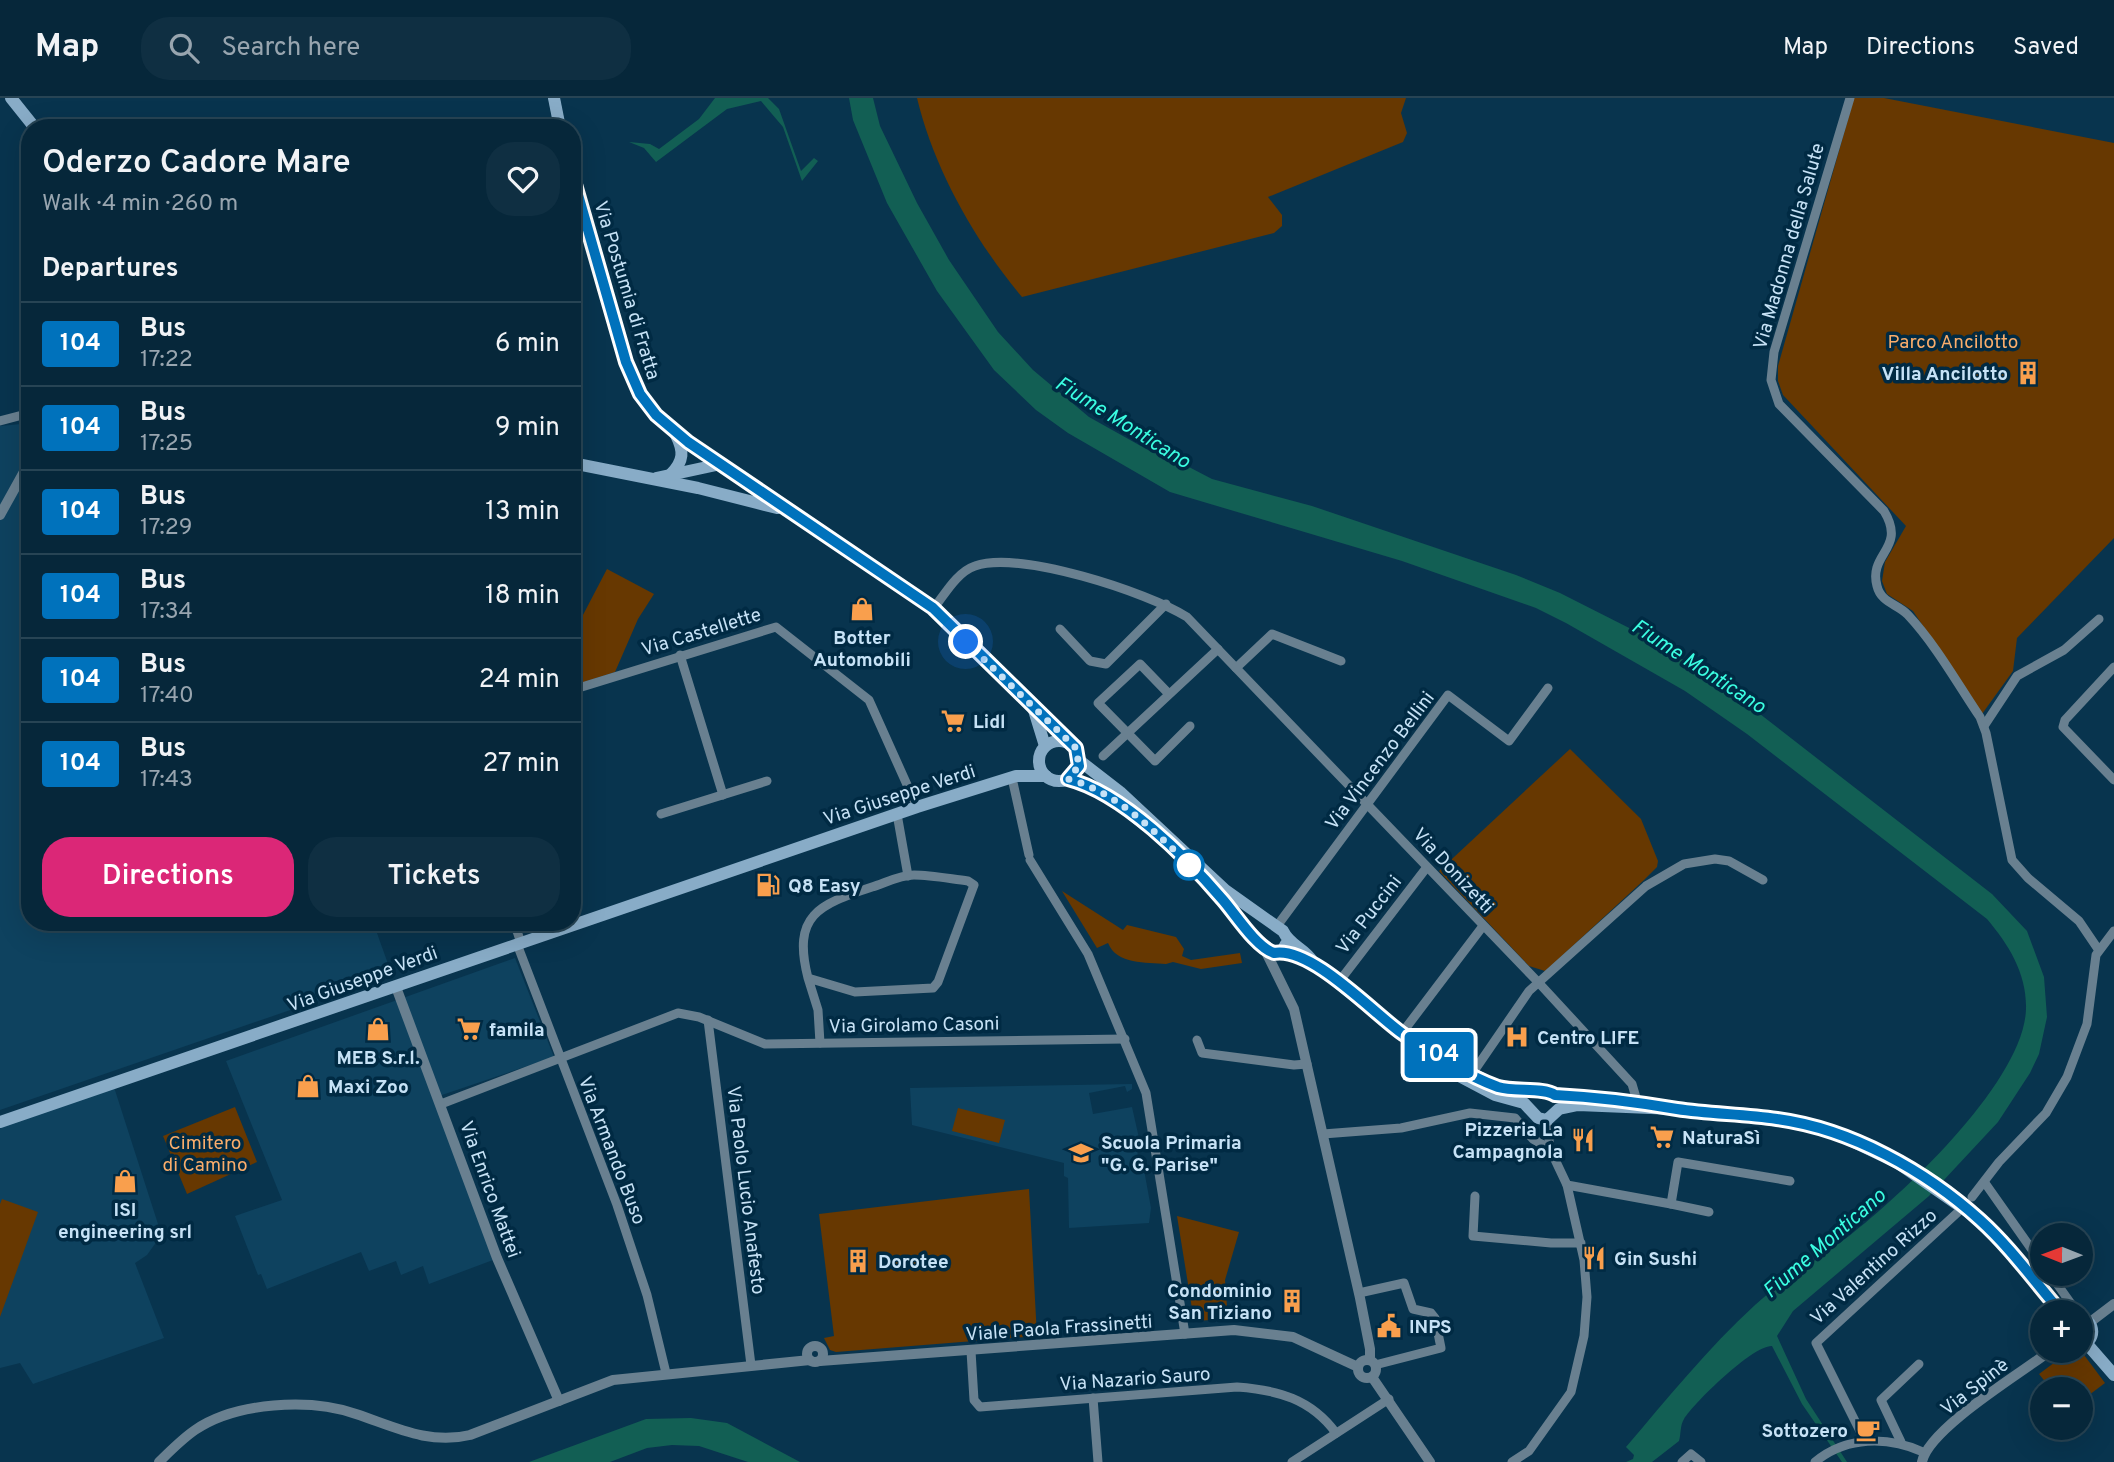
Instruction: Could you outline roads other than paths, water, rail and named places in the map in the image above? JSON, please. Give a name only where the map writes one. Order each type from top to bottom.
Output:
[{"type":"main road","points":[[11,98],[27,119]]},
{"type":"main road","points":[[554,98],[558,119]]},
{"type":"main road","name":"Via Postumia di Fratta","points":[[581,205],[626,362],[640,394],[656,415],[676,433],[720,464],[933,608],[1071,743]]},
{"type":"main road","points":[[670,474],[682,459],[682,448],[676,433]]},
{"type":"main road","points":[[653,479],[720,464],[722,474],[715,484],[698,488]]},
{"type":"main road","points":[[581,465],[757,501],[794,513]]},
{"type":"main road","points":[[1031,704],[1043,732],[1045,746],[1039,759],[1046,776],[1057,781],[1068,779],[1083,783],[1124,807],[1220,896],[1264,948],[1274,953],[1283,948]]},
{"type":"main road","points":[[1045,746],[1057,740],[1071,743],[1080,761],[1120,792],[1225,890],[1271,923],[1283,948],[1315,964],[1403,1033],[1426,1055],[1458,1077],[1530,1108],[1535,1116],[1547,1120],[1559,1109],[1578,1105],[1675,1109],[1797,1122],[1853,1140],[1905,1167],[1980,1220],[2017,1256],[2052,1300]]},
{"type":"main road","name":"Via Giuseppe Verdi","points":[[1014,777],[1039,759]]},
{"type":"main road","points":[[1068,779],[1077,772],[1080,761]]},
{"type":"main road","name":"Via Giuseppe Verdi","points":[[581,919],[1014,777],[1046,776]]},
{"type":"main road","points":[[1254,936],[1257,925],[1271,923]]},
{"type":"main road","name":"Via Giuseppe Verdi","points":[[0,1122],[519,944],[549,931]]},
{"type":"main road","points":[[1403,1033],[1472,1074],[1506,1089],[1637,1101],[1675,1109]]},
{"type":"main road","points":[[1530,1108],[1538,1093]]},
{"type":"main road","points":[[1555,1095],[1559,1109]]},
{"type":"main road","points":[[2093,1354],[2114,1375]]},
{"type":"street","name":"Via Madonna della Salute","points":[[1850,98],[1773,352],[1771,380],[1779,404],[1884,511],[1891,524],[1893,536],[1878,564],[1877,586],[1884,600],[1905,611],[1922,631],[1984,726],[2012,860],[2028,878],[2079,920],[2098,949]]},
{"type":"street","points":[[0,421],[21,416]]},
{"type":"street","points":[[0,515],[21,479]]},
{"type":"street","name":"Via Donizetti","points":[[933,608],[961,575],[976,565],[990,562],[1094,579],[1166,604],[1187,617],[1538,982],[1632,1084],[1637,1101]]},
{"type":"street","points":[[1059,629],[1090,661],[1106,664],[1166,604]]},
{"type":"street","points":[[1984,726],[2017,676],[2064,650],[2099,619]]},
{"type":"street","name":"Via Castellette","points":[[581,687],[776,627],[869,700],[917,807]]},
{"type":"street","points":[[1236,668],[1272,634],[1341,661]]},
{"type":"street","points":[[1103,756],[1218,649]]},
{"type":"street","points":[[680,655],[723,794]]},
{"type":"street","points":[[1168,693],[1140,664],[1098,703],[1155,761],[1190,726]]},
{"type":"street","points":[[2114,667],[2065,720],[2063,727],[2114,780]]},
{"type":"street","name":"Via Vincenzo Bellini","points":[[1271,923],[1368,803],[1448,695],[1509,741],[1548,688]]},
{"type":"street","points":[[1014,777],[1030,857],[1088,954],[1146,1093],[1185,1334]]},
{"type":"street","points":[[661,814],[767,781]]},
{"type":"street","points":[[897,814],[908,876]]},
{"type":"street","points":[[1472,1074],[1538,982],[1646,886],[1684,864],[1700,860],[1729,861],[1763,880]]},
{"type":"street","name":"Via Puccini","points":[[1338,983],[1427,867]]},
{"type":"street","points":[[808,978],[855,992],[922,991],[938,982],[974,885],[968,881],[908,876],[832,900],[816,912],[802,938],[801,950],[808,978],[818,1010],[820,1043]]},
{"type":"street","points":[[1403,1033],[1483,926]]},
{"type":"street","name":"Via Armando Buso","points":[[517,931],[519,944],[559,1058],[622,1218],[647,1294],[666,1373]]},
{"type":"street","points":[[1972,1197],[1999,1162],[2046,1113],[2067,1077],[2087,1024],[2098,949],[2114,931]]},
{"type":"street","points":[[1264,948],[1294,1009],[1359,1293],[1373,1363],[1372,1377],[1430,1462]]},
{"type":"street","points":[[1277,971],[1283,948]]},
{"type":"street","name":"Via Enrico Mattei","points":[[396,986],[497,1258],[559,1401]]},
{"type":"street","name":"Via Girolamo Casoni","points":[[441,1104],[669,1014],[687,1013],[765,1044],[1125,1039]]},
{"type":"street","name":"Via Paolo Lucio Anafesto","points":[[708,1020],[751,1365]]},
{"type":"street","points":[[1197,1041],[1202,1053],[1294,1065],[1307,1064]]},
{"type":"street","points":[[1323,1134],[1401,1128],[1470,1113],[1515,1118],[1533,1139],[1550,1149]]},
{"type":"street","points":[[1512,1462],[1534,1446],[1570,1392],[1584,1336],[1587,1297],[1581,1242],[1567,1185],[1550,1149],[1547,1120]]},
{"type":"street","points":[[1671,1204],[1678,1162],[1790,1181]]},
{"type":"street","points":[[1984,1183],[2030,1247]]},
{"type":"street","points":[[1567,1185],[1709,1212]]},
{"type":"street","points":[[1475,1196],[1473,1231],[1474,1236],[1480,1239],[1581,1242]]},
{"type":"street","name":"Via Valentino Rizzo","points":[[1864,1441],[1816,1347],[1818,1339],[1956,1213]]},
{"type":"street","points":[[1358,1367],[1361,1362],[1373,1363],[1441,1348],[1435,1318],[1431,1313],[1413,1309],[1404,1283],[1359,1293]]},
{"type":"street","points":[[2093,1316],[2114,1304]]},
{"type":"street","name":"Viale Paola Frassinetti","points":[[159,1462],[196,1429],[216,1419],[247,1411],[286,1406],[323,1408],[352,1413],[437,1440],[470,1435],[613,1380],[812,1357],[839,1359],[971,1351],[1234,1331],[1271,1333],[1315,1345],[1358,1367],[1361,1376],[1372,1377]]},
{"type":"street","name":"Via Nazario Sauro","points":[[971,1351],[974,1400],[980,1407],[1237,1387],[1279,1392],[1315,1409],[1336,1433]]},
{"type":"street","name":"Via Spinè","points":[[1923,1457],[1955,1420],[2033,1363]]},
{"type":"street","points":[[1900,1442],[1881,1400],[1919,1364]]},
{"type":"street","points":[[1093,1398],[1098,1462]]},
{"type":"street","points":[[1292,1462],[1389,1399]]},
{"type":"street","points":[[1815,1462],[1837,1447],[1864,1441],[1900,1442],[1923,1457]]},
{"type":"street","points":[[1682,1462],[1691,1454],[1701,1462]]},
{"type":"place","name":"Villa Ancilotto","points":[[2028,373]]},
{"type":"place","name":"Botter Automobili","points":[[862,609]]},
{"type":"place","name":"Lidl","points":[[953,721]]},
{"type":"place","name":"Q8 Easy","points":[[768,885]]},
{"type":"place","name":"MEB S.r.l.","points":[[378,1029]]},
{"type":"place","name":"famila","points":[[469,1029]]},
{"type":"place","name":"Centro LIFE","points":[[1517,1037]]},
{"type":"place","name":"Maxi Zoo","points":[[308,1086]]},
{"type":"place","name":"NaturaSì","points":[[1662,1137]]},
{"type":"place","name":"Pizzeria La Campagnola","points":[[1583,1140]]},
{"type":"place","name":"Scuola Primaria \"G. G. Parise\"","points":[[1081,1153]]},
{"type":"place","name":"ISI engineering srl","points":[[125,1181]]},
{"type":"place","name":"Gin Sushi","points":[[1594,1258]]},
{"type":"place","name":"Dorotee","points":[[858,1261]]},
{"type":"place","name":"Condominio San Tiziano","points":[[1292,1301]]},
{"type":"place","name":"INPS","points":[[1389,1326]]},
{"type":"place","name":"Sottozero","points":[[1868,1430]]},
{"type":"park label","name":"Parco Ancilotto","points":[[1953,341]]},
{"type":"park label","name":"Cimitero di Camino","points":[[205,1153]]},
{"type":"water label","name":"Fiume Monticano","points":[[1123,422]]},
{"type":"water label","name":"Fiume Monticano","points":[[1699,666]]},
{"type":"water label","name":"Fiume Monticano","points":[[1824,1243]]}]
